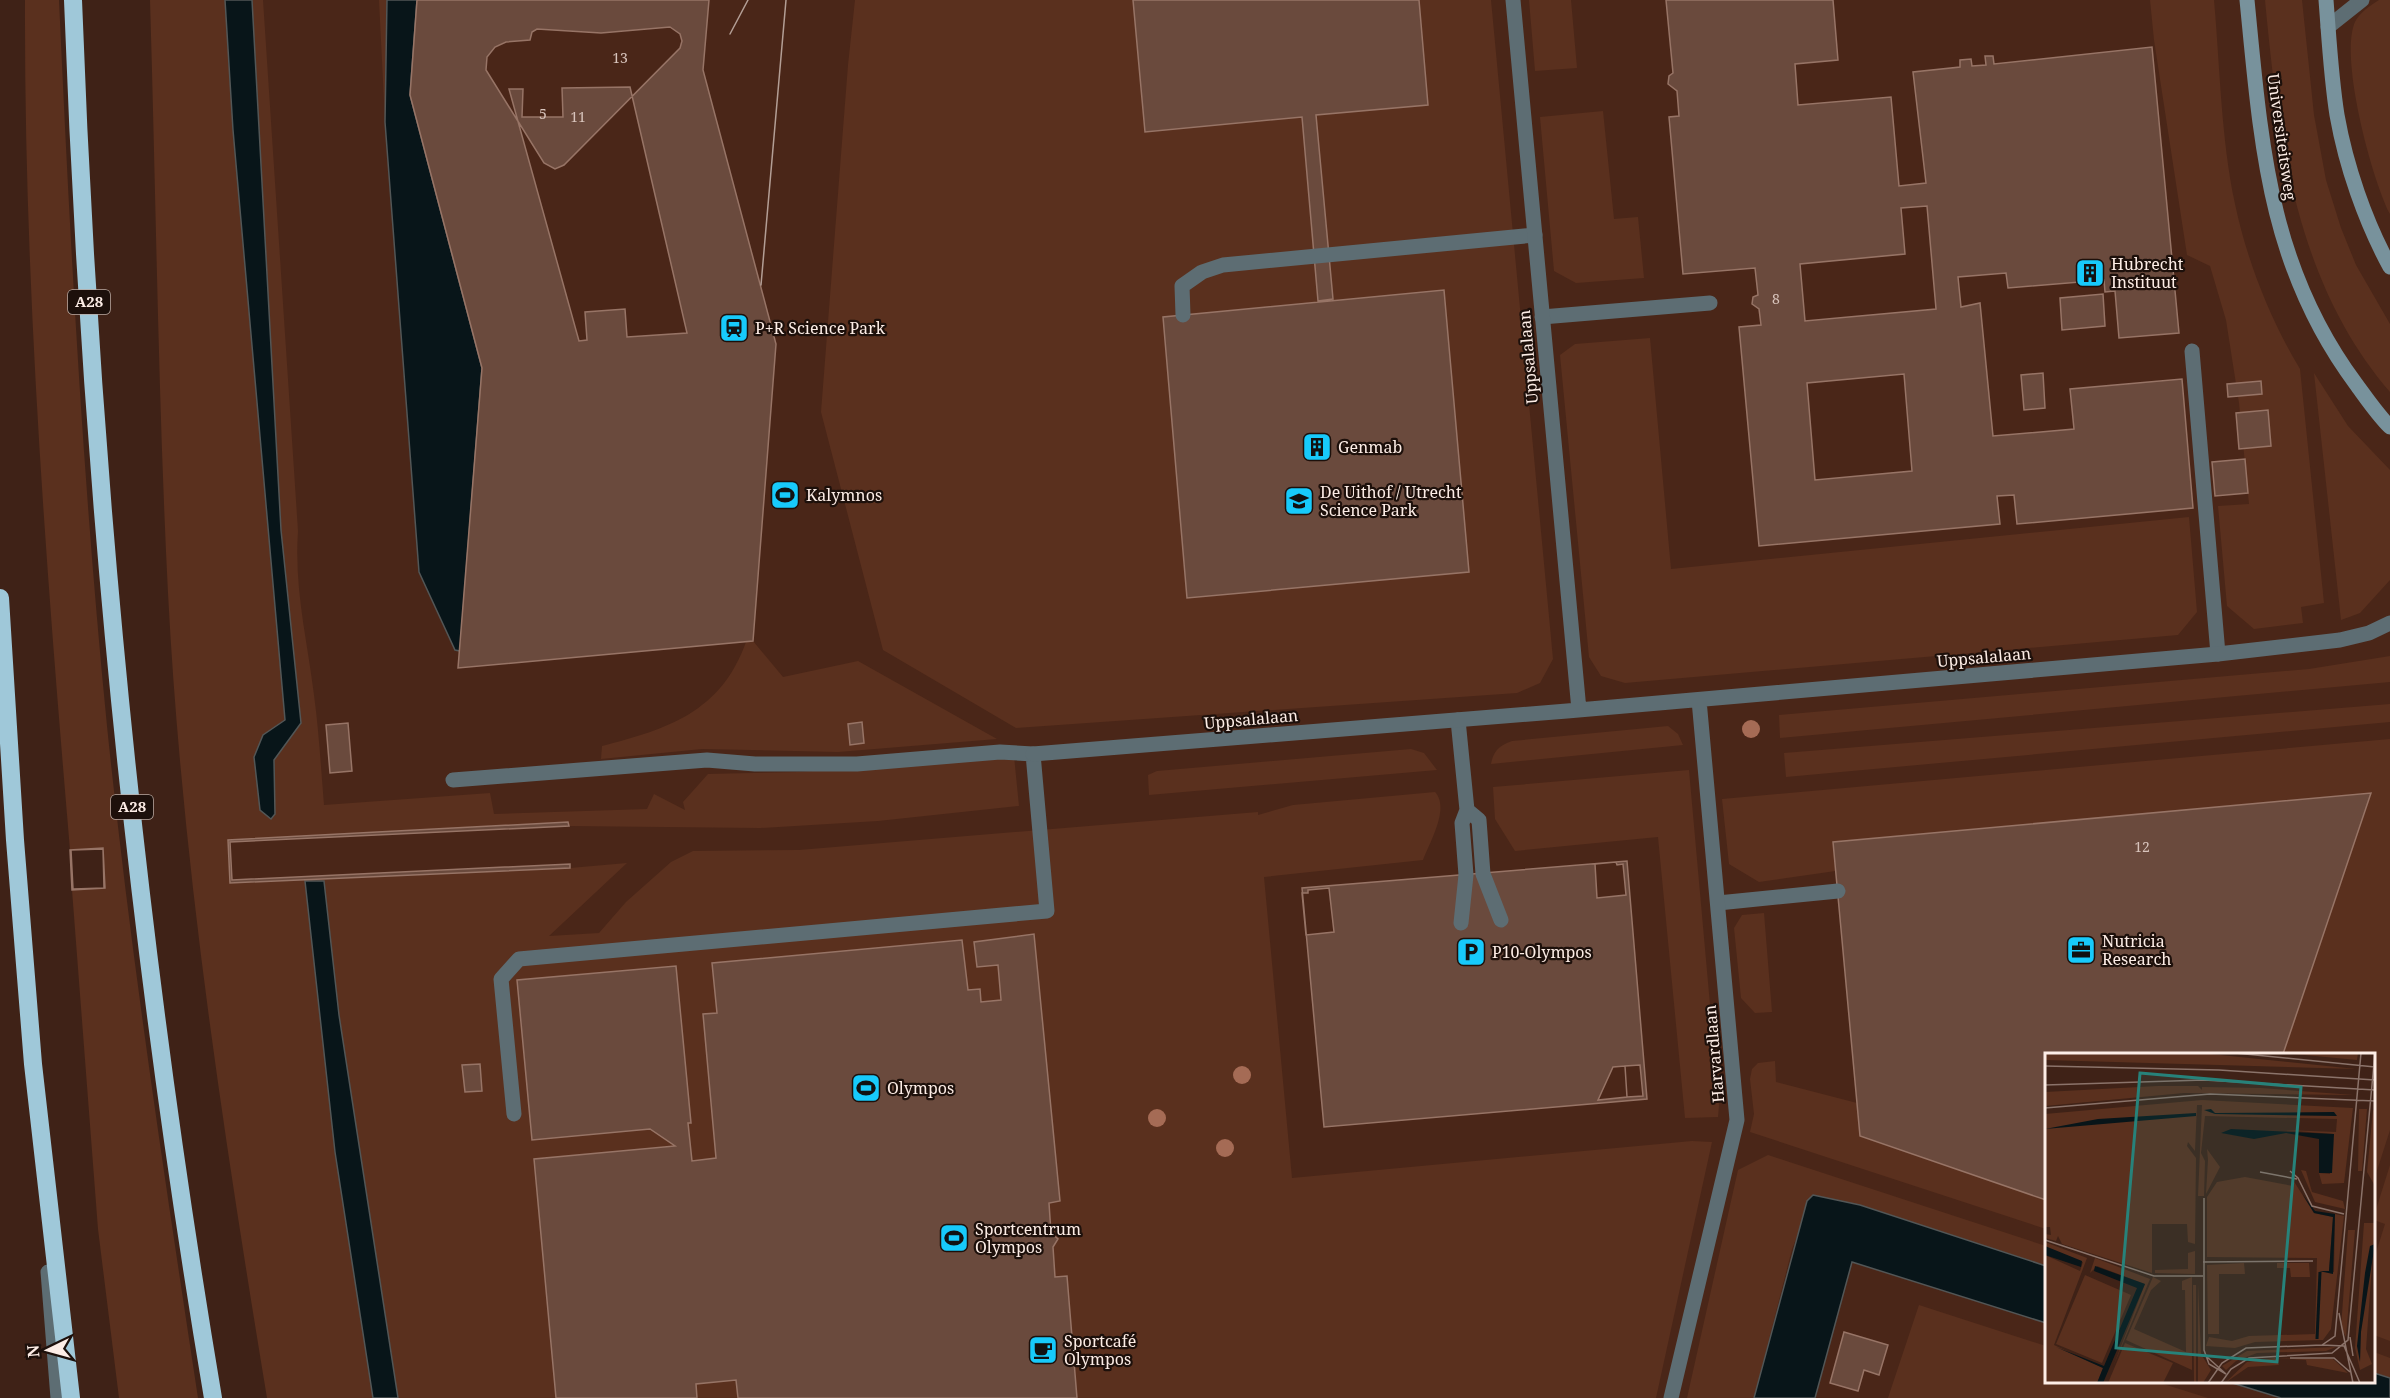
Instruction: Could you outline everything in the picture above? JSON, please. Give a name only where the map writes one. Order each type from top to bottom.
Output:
[{"type":"highway","name":"A28","points":[[73,0],[78,125],[111,604],[157,1010],[194,1285],[213,1398]]},
{"type":"highway","points":[[0,598],[15,840],[33,1064],[71,1398]]},
{"type":"main road","name":"Universiteitsweg","points":[[2247,0],[2264,160],[2277,220],[2295,277],[2332,352],[2390,427]]},
{"type":"main road","points":[[2326,0],[2340,128],[2376,242],[2390,267]]},
{"type":"street","name":"Uppsalalaan","points":[[1513,0],[1579,710]]},
{"type":"street","points":[[2328,27],[2332,0]]},
{"type":"street","points":[[2328,27],[2362,0]]},
{"type":"street","points":[[1183,315],[1182,286],[1202,272],[1223,265],[1535,235]]},
{"type":"street","points":[[1542,317],[1710,303]]},
{"type":"street","points":[[2192,351],[2218,654]]},
{"type":"street","name":"Uppsalalaan","points":[[453,780],[707,760],[754,764],[857,764],[1000,752],[1033,754],[1458,720],[2218,654],[2340,640],[2369,633],[2390,622]]},
{"type":"street","name":"Harvardlaan","points":[[1671,1398],[1737,1120],[1699,700]]},
{"type":"street","points":[[1458,720],[1467,810],[1462,823],[1466,875],[1461,923]]},
{"type":"street","points":[[514,1114],[501,979],[519,959],[1047,911],[1033,754]]},
{"type":"street","points":[[1467,810],[1479,820],[1483,874],[1501,920]]},
{"type":"street","points":[[1718,903],[1838,891]]},
{"type":"street","points":[[33,1064],[58,1398]]},
{"type":"shaded area","points":[[25,0],[59,0],[78,363],[107,726],[137,978],[198,1398],[119,1398],[98,1229],[72,890],[105,888],[103,848],[70,850],[45,532],[32,319]]},
{"type":"shaded area","name":"Olympos","points":[[150,0],[263,0],[298,531],[298,573],[316,709],[324,805],[490,793],[494,814],[647,809],[654,794],[685,810],[683,802],[708,774],[798,772],[1014,756],[1019,806],[878,821],[760,828],[569,826],[568,822],[228,840],[230,883],[570,868],[627,863],[549,936],[599,933],[626,902],[671,862],[693,851],[799,850],[1258,812],[1258,815],[1293,805],[1435,792],[1439,799],[1440,816],[1423,860],[1264,877],[1292,1178],[1692,1141],[1712,1142],[1656,1398],[267,1398],[206,997],[174,694],[162,445]]},
{"type":"shaded area","name":"De Uithof / Utrecht Science Park","points":[[194,0],[2390,0],[2390,1398],[311,1398],[214,848]]},
{"type":"shaded area","points":[[225,0],[252,0],[281,530],[301,723],[274,760],[275,814],[271,819],[260,810],[254,757],[263,735],[285,720],[233,130]]},
{"type":"shaded area","points":[[379,0],[387,0],[385,122]]},
{"type":"shaded area","points":[[387,0],[417,0],[410,95],[482,368],[460,651],[455,650],[419,572],[385,122]]},
{"type":"shaded area","points":[[855,0],[1491,0],[1553,659],[1540,683],[1517,693],[1016,728],[883,650],[821,412]]},
{"type":"shaded area","points":[[1529,0],[1571,0],[1577,68],[1535,71]]},
{"type":"shaded area","points":[[2150,0],[2214,0],[2224,128],[2235,204],[2246,247],[2269,310],[2300,369],[2324,603],[2301,607],[2303,623],[2254,629],[2227,606],[2218,506],[2249,504],[2239,403],[2226,320],[2210,266],[2187,255]]},
{"type":"shaded area","points":[[2265,0],[2302,0],[2314,115],[2326,180],[2341,228],[2356,265],[2390,324],[2390,392],[2358,350],[2333,304],[2313,256],[2297,207],[2285,156]]},
{"type":"shaded area","points":[[2379,0],[2390,0],[2390,214],[2367,148],[2354,89],[2351,62],[2351,39],[2355,22],[2362,12]]},
{"type":"shaded area","points":[[1603,111],[1614,219],[1638,217],[1644,278],[1576,283],[1554,271],[1540,117]]},
{"type":"shaded area","points":[[1650,338],[1671,569],[2189,517],[2197,612],[2178,635],[1625,683],[1601,676],[1589,657],[1560,355],[1575,344]]},
{"type":"shaded area","points":[[2314,373],[2348,426],[2390,470],[2390,580],[2360,613],[2341,620]]},
{"type":"shaded area","points":[[753,641],[783,677],[858,661],[997,739],[838,752],[702,749],[601,759],[602,746],[670,724],[707,701],[735,666],[746,642]]},
{"type":"shaded area","points":[[2390,656],[2390,682],[1780,738],[1779,715],[2309,669]]},
{"type":"shaded area","points":[[2390,704],[2390,722],[1786,777],[1784,753]]},
{"type":"shaded area","points":[[1668,726],[1678,734],[1683,745],[1491,764],[1498,749],[1512,741]]},
{"type":"shaded area","points":[[2390,739],[2390,1130],[2375,1177],[2375,1053],[2282,1053],[2371,794],[1759,882],[1729,864],[1722,799]]},
{"type":"shaded area","points":[[1411,749],[1424,753],[1437,770],[1149,795],[1148,775],[1157,771]]},
{"type":"shaded area","points":[[1689,770],[1719,1105],[1718,1117],[1685,1118],[1658,837],[1515,851],[1495,819],[1493,787]]},
{"type":"shaded area","points":[[305,881],[324,881],[339,1015],[398,1398],[373,1398],[335,1152]]},
{"type":"shaded area","points":[[1764,913],[1772,1012],[1755,1013],[1741,998],[1734,928],[1742,915]]},
{"type":"shaded area","points":[[1775,1061],[1776,1082],[1857,1103],[1860,1136],[2045,1200],[2045,1229],[1750,1132],[1754,1114],[1750,1079],[1752,1069],[1758,1063]]},
{"type":"shaded area","points":[[1768,1155],[2045,1246],[2045,1266],[1860,1205],[1813,1195],[1792,1249],[1754,1398],[1687,1398],[1738,1170]]},
{"type":"shaded area","points":[[2390,1165],[2390,1341],[2375,1335],[2375,1256],[2385,1224],[2375,1220],[2375,1213]]},
{"type":"shaded area","points":[[1813,1195],[1860,1205],[2045,1266],[2045,1323],[1852,1262],[1815,1398],[1754,1398],[1807,1201]]},
{"type":"shaded area","points":[[1919,1305],[2045,1346],[2045,1383],[2160,1383],[2208,1398],[1888,1398]]},
{"type":"shaded area","points":[[2375,1352],[2390,1358],[2390,1378],[2375,1373]]},
{"type":"shaded area","points":[[2375,1373],[2390,1378],[2390,1398],[2281,1398],[2232,1383],[2375,1383]]},
{"type":"building","name":"P+R Science Park","points":[[417,0],[709,0],[703,70],[776,344],[753,641],[458,668],[482,368],[410,95]],"holes":[[[630,87],[687,333],[627,337],[625,309],[585,312],[587,340],[579,341],[509,89],[523,89],[522,117],[563,117],[562,88]]]},
{"type":"building","points":[[1133,0],[1419,0],[1428,105],[1316,115],[1333,299],[1318,301],[1302,117],[1145,132]]},
{"type":"building","name":"Hubrecht Instituut","points":[[1666,0],[1833,0],[1838,60],[1795,64],[1798,105],[1891,97],[1899,186],[1926,183],[1913,72],[1960,67],[1960,60],[1971,59],[1972,66],[1986,65],[1985,56],[1993,56],[1994,64],[2152,47],[2179,333],[2119,338],[2115,291],[2105,292],[2104,280],[2008,288],[2006,273],[1958,277],[1961,307],[1980,303],[1993,436],[2074,429],[2070,389],[2182,379],[2193,508],[2017,524],[2014,495],[1997,496],[2000,524],[1759,546],[1739,327],[1761,325],[1759,309],[1752,304],[1753,297],[1758,295],[1755,268],[1683,274],[1669,117],[1679,116],[1677,91],[1668,84],[1669,76],[1673,73]],"holes":[[[1927,206],[1936,309],[1805,321],[1800,264],[1905,254],[1901,208]],[[1904,374],[1912,471],[1815,480],[1807,383]]]},
{"type":"building","points":[[670,27],[680,34],[682,41],[680,48],[564,165],[555,169],[544,163],[486,70],[487,57],[495,47],[506,42],[530,40],[532,32],[537,29],[601,33]]},
{"type":"building","name":"Genmab","points":[[1444,290],[1469,572],[1187,598],[1163,317]]},
{"type":"building","points":[[2103,294],[2105,326],[2062,330],[2060,298]]},
{"type":"building","points":[[2043,373],[2045,408],[2024,410],[2021,375]]},
{"type":"building","points":[[2261,381],[2262,394],[2228,397],[2227,384]]},
{"type":"building","points":[[2268,410],[2271,446],[2239,449],[2236,413]]},
{"type":"building","points":[[2245,459],[2248,493],[2215,496],[2212,462]]},
{"type":"building","points":[[862,722],[864,743],[850,745],[848,724]]},
{"type":"building","points":[[348,723],[352,771],[330,773],[326,725]]},
{"type":"building","name":"Nutricia Research","points":[[2371,793],[2283,1053],[2045,1053],[2045,1200],[1860,1136],[1833,842]]},
{"type":"building","points":[[568,822],[569,826],[230,842],[232,880],[570,864],[570,868],[230,883],[228,840]]},
{"type":"building","points":[[103,848],[105,888],[72,890],[70,850]],"holes":[[[103,849],[104,888],[73,889],[71,850]]]},
{"type":"building","name":"P10-Olympos","points":[[1627,861],[1647,1099],[1324,1127],[1302,888]]},
{"type":"building","points":[[1616,862],[1617,865],[1623,864],[1626,895],[1597,898],[1595,864]]},
{"type":"building","points":[[1329,888],[1334,932],[1306,935],[1302,893],[1308,893],[1308,890]]},
{"type":"building","points":[[1034,934],[1060,1201],[1049,1203],[1051,1233],[1058,1239],[1053,1247],[1055,1277],[1067,1276],[1077,1398],[738,1398],[736,1380],[696,1384],[697,1398],[556,1398],[534,1159],[675,1146],[650,1129],[532,1140],[517,980],[676,966],[691,1123],[688,1123],[692,1161],[716,1158],[703,1014],[717,1013],[712,963],[962,940],[968,990],[980,989],[981,1002],[1001,1000],[998,965],[977,967],[974,942]]},
{"type":"building","points":[[480,1064],[482,1091],[465,1092],[462,1065]]},
{"type":"building","points":[[1640,1065],[1643,1096],[1627,1097],[1625,1066]]},
{"type":"building","points":[[1625,1066],[1627,1097],[1598,1100],[1613,1067]]},
{"type":"building","points":[[1844,1332],[1888,1345],[1879,1375],[1864,1370],[1858,1391],[1830,1383]]},
{"type":"tram line","points":[[730,34],[748,0]]},
{"type":"tram line","points":[[761,285],[786,0]]},
{"type":"place","name":"Hubrecht Instituut","points":[[2090,273]]},
{"type":"place","name":"P+R Science Park","points":[[734,328]]},
{"type":"place","name":"Genmab","points":[[1317,447]]},
{"type":"place","name":"Kalymnos","points":[[785,495]]},
{"type":"place","name":"De Uithof / Utrecht Science Park","points":[[1299,501]]},
{"type":"place","name":"Nutricia Research","points":[[2081,950]]},
{"type":"place","name":"P10-Olympos","points":[[1471,952]]},
{"type":"place","name":"Olympos","points":[[866,1088]]},
{"type":"place","name":"Sportcentrum Olympos","points":[[954,1238]]},
{"type":"place","name":"Sportcafé Olympos","points":[[1043,1350]]}]
